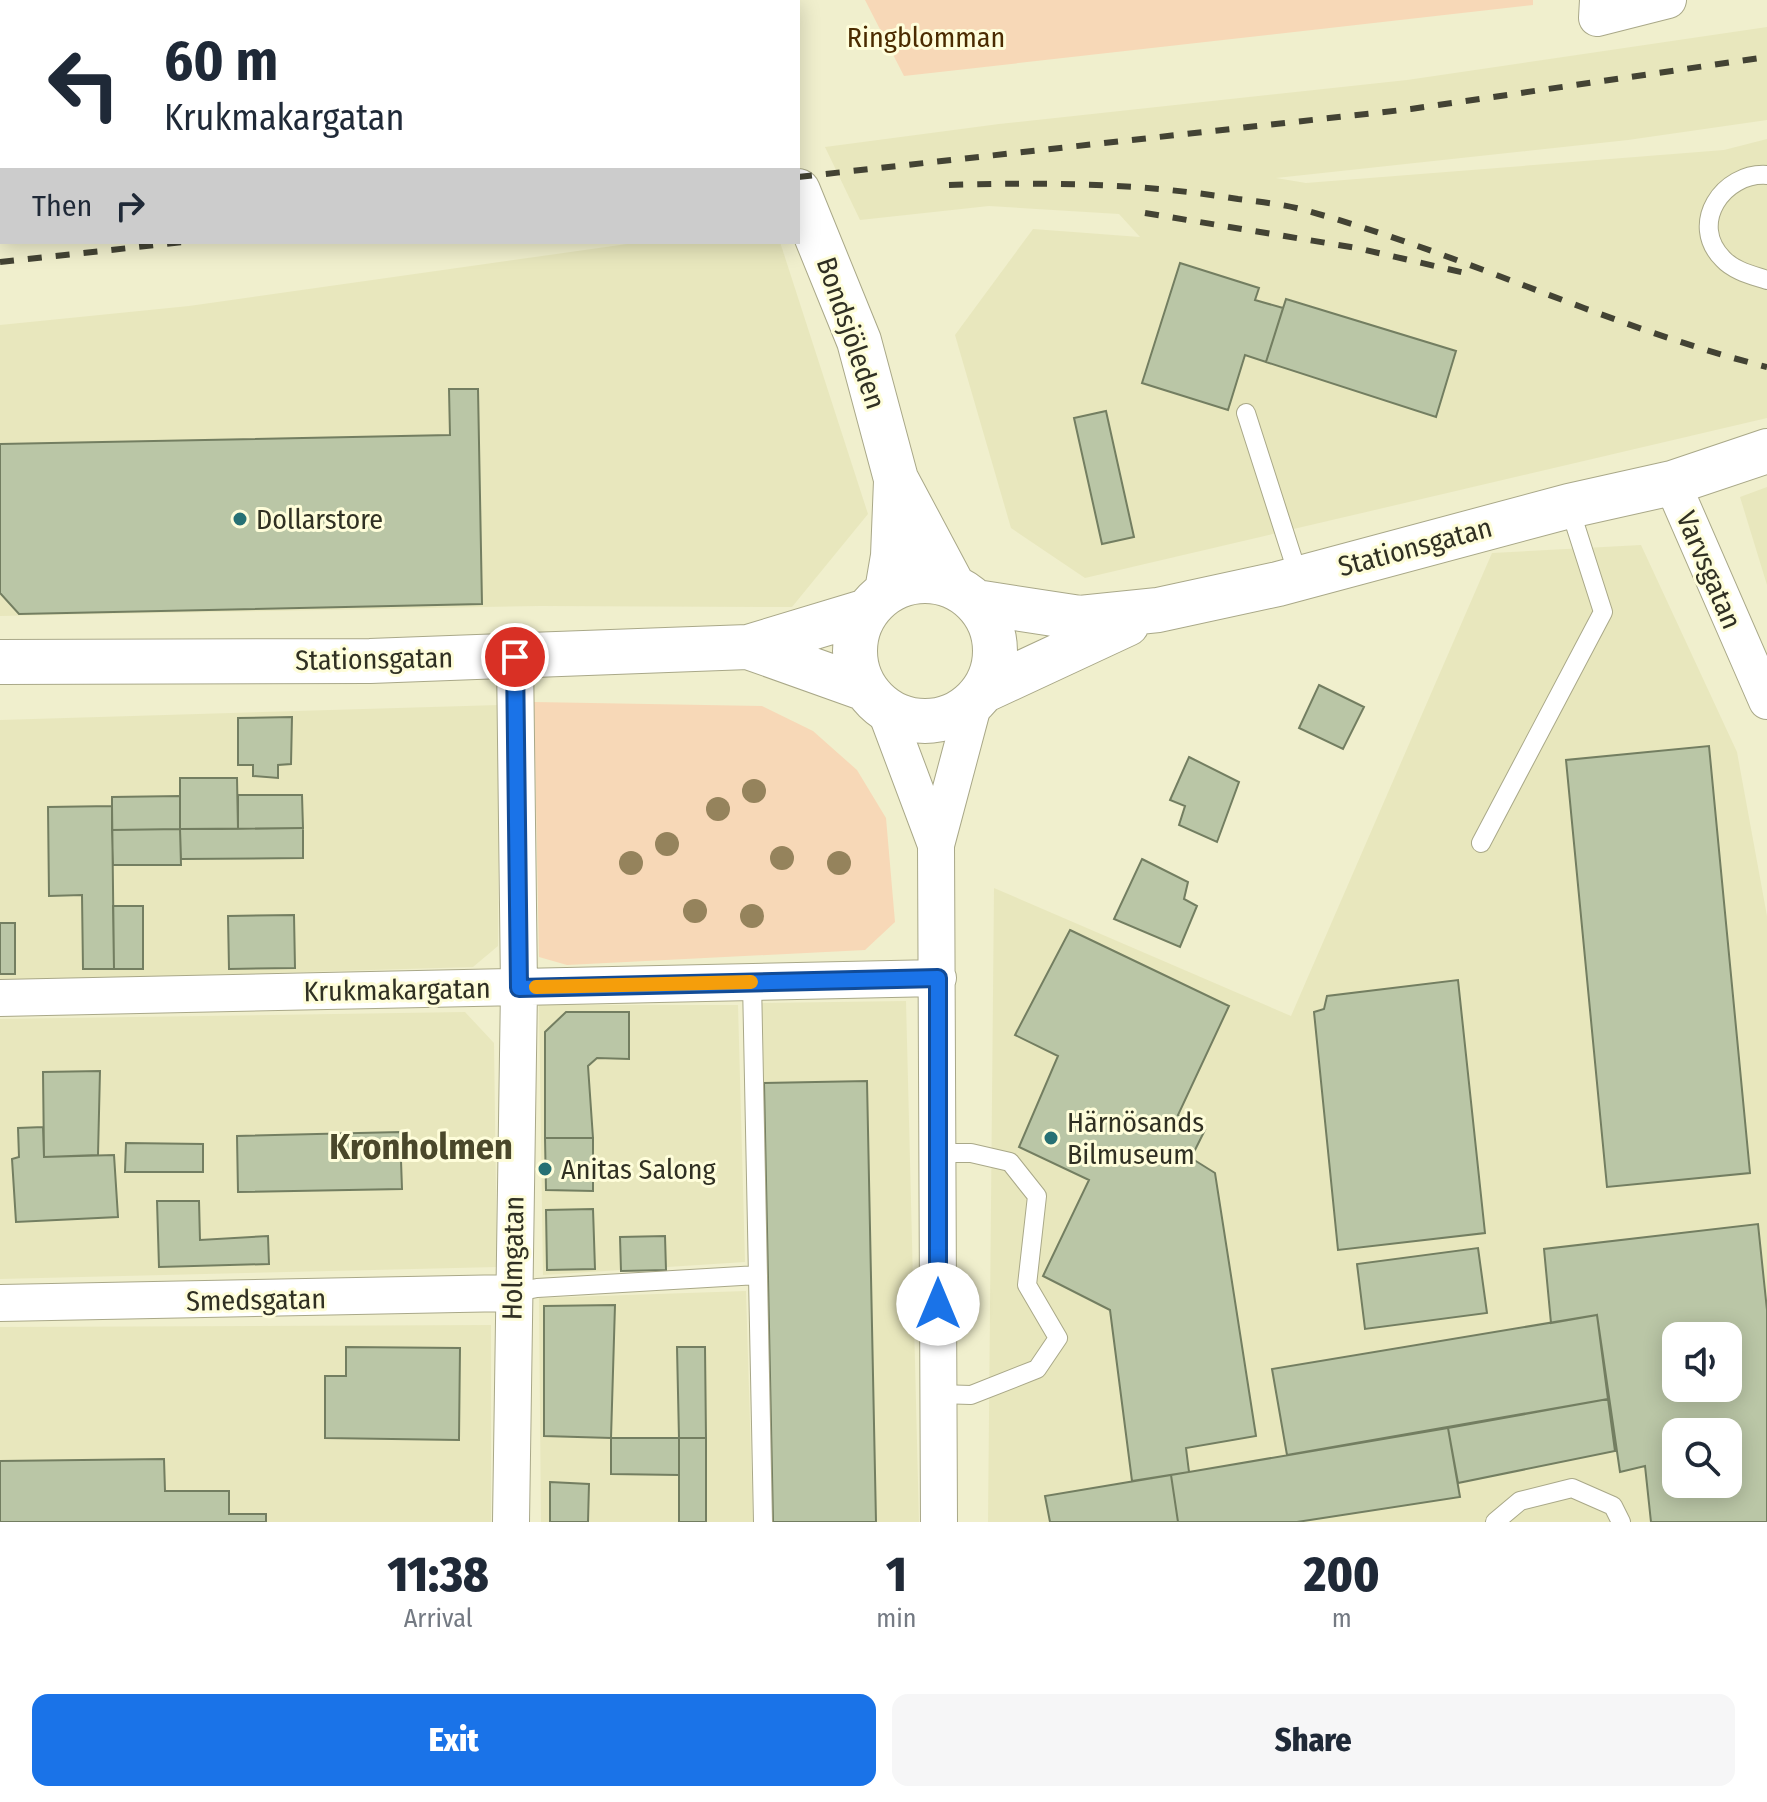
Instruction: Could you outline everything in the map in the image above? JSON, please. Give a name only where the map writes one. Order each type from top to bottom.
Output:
[{"type":"main road","name":"Bondsjöleden","points":[[800,196],[859,341],[896,479],[964,594]]},
{"type":"main road","name":"Stationsgatan","points":[[964,594],[1080,618],[1158,610],[1299,578],[1569,506],[1672,483],[1767,451]]},
{"type":"main road","name":"Bondsjöleden","points":[[877,601],[893,556],[896,479]]},
{"type":"main road","points":[[918,581],[964,594],[990,625],[995,646],[994,666],[979,696],[951,717],[930,721],[910,720],[875,699],[855,663],[855,645],[877,601],[918,581]]},
{"type":"main road","name":"Stationsgatan","points":[[0,662],[515,657],[748,647],[877,601]]},
{"type":"main road","name":"Stationsgatan","points":[[979,696],[1158,610]]},
{"type":"main road","name":"Stationsgatan","points":[[748,647],[875,699]]},
{"type":"street","points":[[1598,9],[1668,0]]},
{"type":"street","name":"Varvsgatan","points":[[1672,483],[1767,701]]},
{"type":"street","name":"Holmgatan","points":[[511,1522],[512,1293],[519,988],[515,657]]},
{"type":"street","points":[[939,1522],[936,845],[979,696]]},
{"type":"street","points":[[875,699],[936,845]]},
{"type":"street","name":"Krukmakargatan","points":[[0,998],[938,978]]},
{"type":"street","name":"Smedsgatan","points":[[0,1303],[512,1293]]},
{"type":"lane","points":[[1767,175],[1740,178],[1727,186],[1710,213],[1709,228],[1721,257],[1733,268],[1767,280]]},
{"type":"lane","points":[[1246,413],[1299,578]]},
{"type":"lane","points":[[1481,843],[1603,612],[1569,506]]},
{"type":"lane","points":[[752,982],[763,1522]]},
{"type":"lane","points":[[938,1153],[971,1153],[1010,1162],[1037,1196],[1027,1285],[1058,1338],[1037,1369],[971,1395],[938,1394]]},
{"type":"lane","points":[[512,1293],[537,1288],[758,1275]]},
{"type":"lane","points":[[1495,1522],[1520,1501],[1572,1488],[1613,1506],[1621,1522]]},
{"type":"shaded area","points":[[1767,27],[1767,120],[1628,140],[1276,178],[1306,183],[1724,150],[1767,139],[1767,418],[1085,578],[1011,528],[955,335],[1033,229],[1140,237],[1119,214],[989,206],[860,220],[825,147],[999,124],[1407,80]]},
{"type":"shaded area","points":[[627,244],[781,244],[868,514],[792,607],[540,606],[0,616],[0,325],[189,306]]},
{"type":"shaded area","points":[[1767,487],[1767,585],[1740,497]]},
{"type":"shaded area","points":[[1641,545],[1737,752],[1767,916],[1767,1522],[988,1522],[994,888],[1291,1016],[1492,553]]},
{"type":"shaded area","points":[[499,705],[498,946],[473,967],[0,981],[0,720]]},
{"type":"shaded area","points":[[906,1001],[919,1522],[770,1522],[760,1003]]},
{"type":"shaded area","points":[[539,1005],[738,1005],[745,1262],[543,1275]]},
{"type":"shaded area","points":[[465,1012],[494,1043],[497,1267],[0,1279],[0,1019]]},
{"type":"shaded area","points":[[746,1291],[753,1522],[541,1522],[539,1298]]},
{"type":"shaded area","points":[[491,1325],[491,1522],[0,1522],[0,1327]]},
{"type":"green space","name":"Ringblomman","points":[[865,0],[1533,0],[1533,5],[904,76]]},
{"type":"green space","points":[[534,702],[762,706],[813,731],[857,770],[886,818],[895,922],[865,950],[567,965],[539,957]]},
{"type":"building","points":[[1180,263],[1259,288],[1255,300],[1283,308],[1266,362],[1245,355],[1228,410],[1142,383]]},
{"type":"building","points":[[1286,299],[1456,351],[1436,417],[1266,362]]},
{"type":"building","name":"Dollarstore","points":[[449,389],[478,389],[482,604],[19,614],[0,593],[0,444],[450,435]]},
{"type":"building","points":[[1106,411],[1134,537],[1102,544],[1074,418]]},
{"type":"building","points":[[1319,685],[1364,707],[1343,749],[1299,728]]},
{"type":"building","points":[[292,717],[291,764],[278,765],[278,778],[253,776],[253,765],[238,765],[238,718]]},
{"type":"building","points":[[1709,746],[1750,1173],[1607,1187],[1566,760]]},
{"type":"building","points":[[1189,757],[1239,782],[1217,842],[1179,825],[1185,806],[1170,800]]},
{"type":"building","points":[[180,778],[237,778],[238,829],[180,829]]},
{"type":"building","points":[[238,795],[302,795],[303,828],[238,829]]},
{"type":"building","points":[[180,796],[180,829],[112,830],[112,797]]},
{"type":"building","points":[[112,806],[114,969],[83,969],[82,895],[49,896],[48,807]]},
{"type":"building","points":[[303,828],[303,858],[181,859],[180,829]]},
{"type":"building","points":[[180,829],[181,865],[113,865],[112,830]]},
{"type":"building","points":[[1142,859],[1188,882],[1184,899],[1197,906],[1180,947],[1114,919]]},
{"type":"building","points":[[113,906],[143,906],[143,969],[114,969]]},
{"type":"building","points":[[294,915],[295,968],[229,969],[228,916]]},
{"type":"building","points":[[0,923],[15,923],[15,974],[0,974]]},
{"type":"building","points":[[1070,930],[1229,1006],[1178,1115],[1205,1130],[1191,1158],[1215,1173],[1256,1436],[1186,1448],[1189,1472],[1132,1481],[1110,1310],[1043,1276],[1089,1180],[1019,1147],[1058,1056],[1015,1035]]},
{"type":"building","points":[[1458,980],[1485,1233],[1338,1250],[1314,1012],[1324,1009],[1327,996]]},
{"type":"building","points":[[566,1012],[629,1012],[629,1059],[597,1058],[588,1066],[593,1138],[545,1138],[545,1032]]},
{"type":"building","points":[[100,1071],[98,1155],[44,1157],[43,1072]]},
{"type":"building","points":[[867,1081],[876,1522],[773,1522],[764,1083]]},
{"type":"building","points":[[43,1127],[44,1157],[114,1155],[118,1217],[16,1222],[12,1159],[19,1157],[18,1128]]},
{"type":"building","points":[[400,1132],[402,1189],[238,1192],[237,1136]]},
{"type":"building","points":[[545,1138],[593,1138],[593,1191],[546,1190]]},
{"type":"building","points":[[126,1143],[203,1144],[203,1172],[125,1172]]},
{"type":"building","points":[[157,1201],[199,1201],[200,1240],[268,1236],[269,1264],[159,1267]]},
{"type":"building","points":[[593,1209],[595,1269],[547,1270],[546,1210]]},
{"type":"building","points":[[1758,1224],[1767,1310],[1767,1522],[1651,1522],[1645,1466],[1620,1472],[1597,1315],[1551,1323],[1544,1249]]},
{"type":"building","points":[[665,1236],[666,1270],[621,1271],[620,1237]]},
{"type":"building","points":[[1478,1248],[1487,1313],[1365,1329],[1357,1264]]},
{"type":"building","points":[[615,1305],[611,1438],[544,1436],[544,1306]]},
{"type":"building","points":[[1597,1315],[1608,1399],[1287,1455],[1272,1369]]},
{"type":"building","points":[[346,1347],[460,1348],[459,1440],[325,1438],[325,1376],[346,1376]]},
{"type":"building","points":[[677,1347],[705,1347],[706,1438],[679,1438]]},
{"type":"building","points":[[1608,1399],[1615,1451],[1458,1483],[1448,1428]]},
{"type":"building","points":[[1448,1428],[1460,1497],[1297,1522],[1178,1522],[1171,1475]]},
{"type":"building","points":[[611,1438],[679,1438],[679,1475],[611,1474]]},
{"type":"building","points":[[679,1438],[706,1438],[706,1522],[679,1522]]},
{"type":"building","points":[[164,1459],[165,1491],[229,1491],[229,1514],[266,1514],[266,1522],[0,1522],[0,1461]]},
{"type":"building","points":[[1171,1475],[1178,1522],[1050,1522],[1045,1496]]},
{"type":"building","points":[[550,1482],[589,1484],[588,1522],[550,1522]]},
{"type":"railway","points":[[800,177],[1411,109],[1767,57]]},
{"type":"railway","points":[[949,185],[1130,187],[1296,208],[1421,247],[1650,332],[1767,367]]},
{"type":"railway","points":[[1145,213],[1357,248],[1465,273]]},
{"type":"railway","points":[[0,262],[166,244]]},
{"type":"slow traffic","points":[[536,987],[751,982]]},
{"type":"place","name":"Dollarstore","points":[[240,519]]},
{"type":"place","name":"Härnösands Bilmuseum","points":[[1051,1138]]},
{"type":"place","name":"Anitas Salong","points":[[545,1169]]},
{"type":"district","name":"Kronholmen","points":[[421,1147]]},
{"type":"route","points":[[515,657],[519,988],[938,978],[938,1304]]}]
